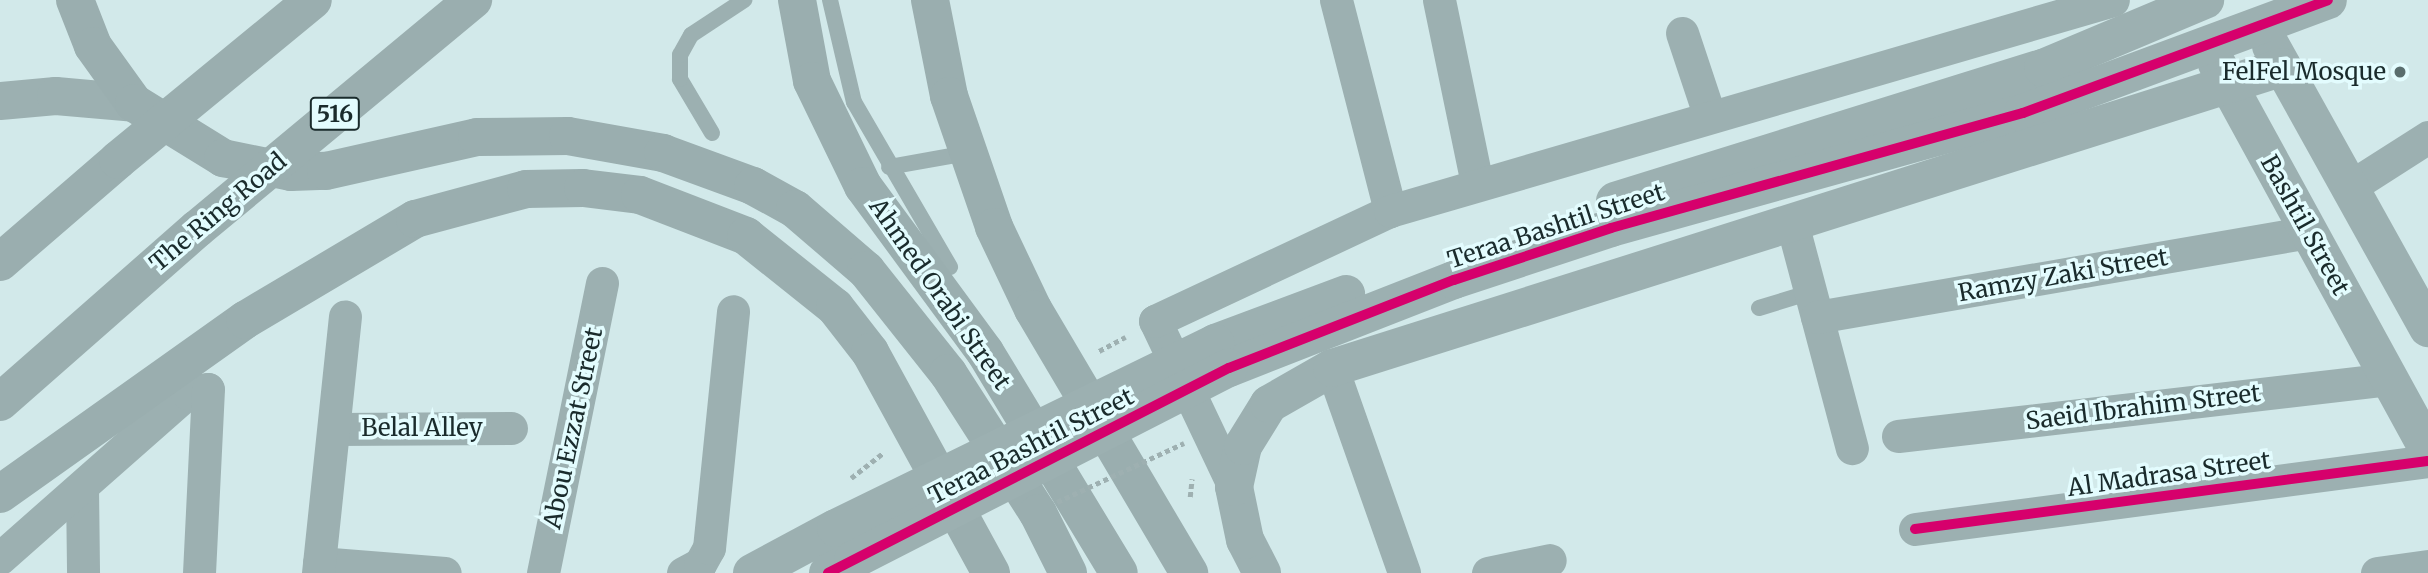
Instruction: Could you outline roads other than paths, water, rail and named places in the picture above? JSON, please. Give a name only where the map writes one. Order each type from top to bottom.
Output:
[{"type":"highway","points":[[75,0],[93,46],[134,103]]},
{"type":"highway","points":[[0,262],[118,160],[313,0]]},
{"type":"highway","name":"The Ring Road","points":[[0,402],[197,229],[473,0]]},
{"type":"highway","name":"Ahmed Orabi Street","points":[[797,0],[811,81],[830,126],[900,243],[985,352],[1119,573]]},
{"type":"highway","points":[[930,0],[967,153],[1013,269],[1067,367],[1189,573]]},
{"type":"highway","name":"Ahmed Orabi Street","points":[[134,103],[223,158],[291,172],[520,135],[663,153],[753,186],[795,209],[866,270],[948,373],[1038,513],[1068,573]]},
{"type":"highway","points":[[0,494],[245,320],[415,219],[526,189],[583,188],[640,195],[736,231],[793,268],[835,307],[870,352],[991,573]]},
{"type":"street","points":[[1336,0],[1390,211]]},
{"type":"street","points":[[1439,0],[1477,184]]},
{"type":"street","points":[[1262,573],[1245,540],[1234,487],[1155,321],[1390,211],[1709,114],[2113,0]]},
{"type":"street","name":"Teraa Bashtil Street","points":[[1222,356],[1611,228],[2023,113],[2205,41],[2250,11],[2328,0]]},
{"type":"street","name":"Teraa Bashtil Street","points":[[752,573],[839,554],[1222,356],[1482,243],[2043,68],[2193,3]]},
{"type":"street","name":"Bashtil Street","points":[[2193,3],[2205,41],[2229,87],[2428,449]]},
{"type":"street","points":[[2250,11],[2353,184],[2423,310]]},
{"type":"street","points":[[1682,33],[1709,114]]},
{"type":"street","points":[[1234,487],[1243,446],[1269,404],[1332,368],[2229,87],[2283,67]]},
{"type":"street","points":[[0,101],[69,96],[134,103]]},
{"type":"street","points":[[2353,184],[2428,137]]},
{"type":"street","points":[[1791,223],[1852,448]]},
{"type":"street","name":"Ramzy Zaki Street","points":[[1814,305],[2308,232]]},
{"type":"street","name":"Abou Ezzat Street","points":[[543,573],[602,283]]},
{"type":"street","points":[[683,573],[700,564],[709,548],[733,311]]},
{"type":"street","points":[[345,316],[319,568],[445,573]]},
{"type":"street","points":[[1332,368],[1404,573]]},
{"type":"street","name":"Saeid Ibrahim Street","points":[[1898,436],[2389,379]]},
{"type":"street","points":[[0,558],[199,388],[210,397],[199,573]]},
{"type":"street","name":"Belal Alley","points":[[334,429],[511,428]]},
{"type":"street","name":"Al Madrasa Street","points":[[1915,529],[2428,461]]},
{"type":"street","points":[[82,487],[83,573]]},
{"type":"street","points":[[1488,573],[1550,560]]},
{"type":"street","points":[[2377,573],[2428,566]]},
{"type":"lane","points":[[712,133],[680,79],[680,55],[691,35],[744,0]]},
{"type":"lane","points":[[830,0],[850,91],[889,167],[950,267]]},
{"type":"lane","points":[[889,167],[967,153]]},
{"type":"lane","points":[[1759,307],[1814,305]]},
{"type":"place","name":"FelFel Mosque","points":[[2400,72]]}]
